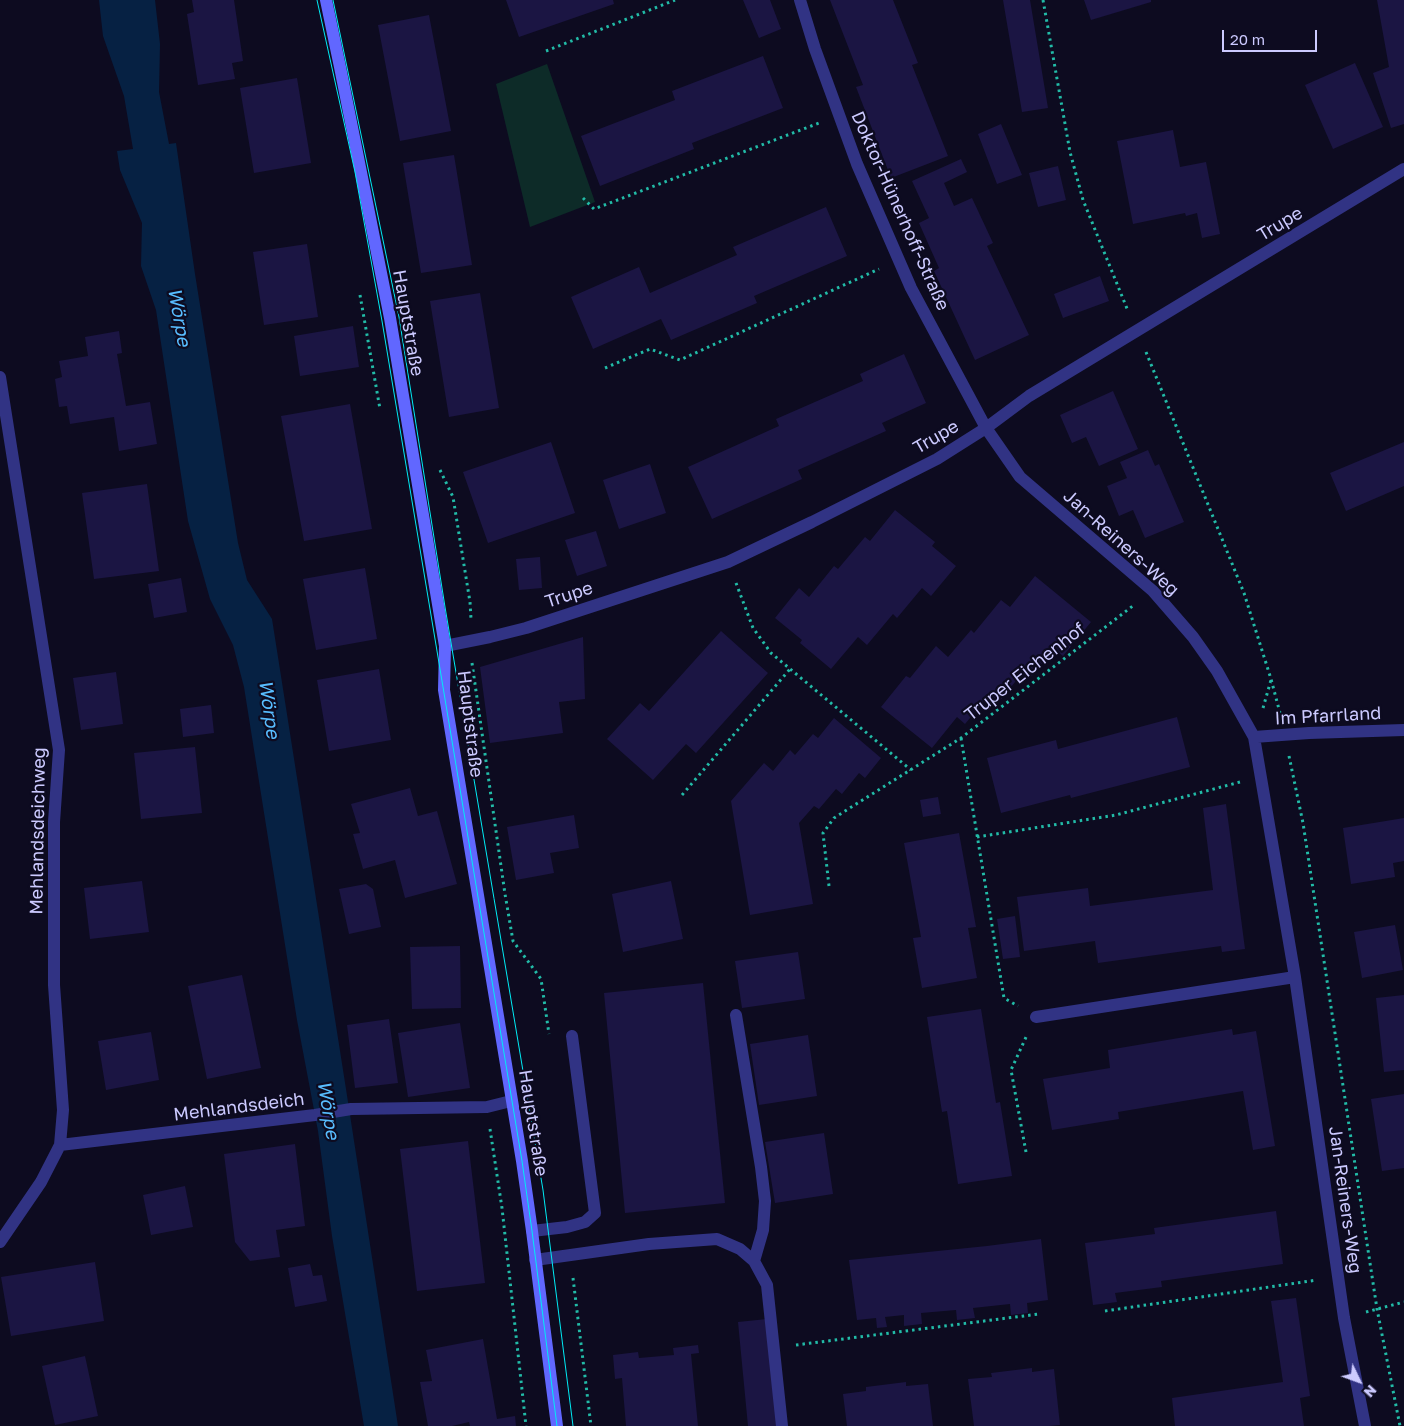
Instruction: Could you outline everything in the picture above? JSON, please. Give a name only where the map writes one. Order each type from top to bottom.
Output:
[{"type":"street","name":"Hauptstraße","points":[[326,0],[390,318],[445,646],[444,690],[532,1231],[557,1426]]},
{"type":"street","name":"Doktor-Hünerhoff-Straße","points":[[800,0],[815,49],[857,164],[911,288],[986,428]]},
{"type":"street","name":"Trupe","points":[[445,646],[526,628],[728,562],[812,522],[937,459],[986,428],[1029,396],[1404,170]]},
{"type":"street","name":"Mehlandsdeichweg","points":[[0,377],[59,750],[54,822],[54,985],[64,1110],[60,1145],[41,1182],[0,1242]]},
{"type":"street","name":"Jan-Reiners-Weg","points":[[986,428],[1020,477],[1152,591],[1192,637],[1218,671],[1254,737],[1295,977],[1344,1318],[1365,1426]]},
{"type":"street","name":"Im Pfarrland","points":[[1254,737],[1404,730]]},
{"type":"street","points":[[1036,1017],[1295,977]]},
{"type":"street","points":[[736,1015],[765,1201],[763,1230],[754,1261]]},
{"type":"street","points":[[532,1231],[568,1227],[585,1222],[595,1213],[572,1036]]},
{"type":"street","name":"Mehlandsdeich","points":[[60,1145],[316,1115],[351,1109],[487,1107],[512,1101]]},
{"type":"street","points":[[535,1260],[649,1244],[716,1239],[740,1249],[754,1261],[767,1285],[782,1426]]},
{"type":"path","points":[[546,51],[675,0]]},
{"type":"path","points":[[583,198],[594,210],[839,115]]},
{"type":"path","points":[[605,368],[650,350],[680,360],[899,260]]},
{"type":"path","points":[[360,292],[382,418]]},
{"type":"path","points":[[728,562],[753,628],[771,653],[911,770]]},
{"type":"path","name":"Truper Eichenhof","points":[[830,886],[823,833],[834,818],[961,738],[1152,591]]},
{"type":"path","points":[[472,641],[472,666],[513,941],[541,980],[549,1038]]},
{"type":"path","points":[[682,795],[790,669]]},
{"type":"path","points":[[1271,680],[1285,735],[1303,823],[1377,1309],[1400,1426]]},
{"type":"path","points":[[961,738],[1004,998],[1036,1017],[1011,1070],[1026,1152]]},
{"type":"path","points":[[977,837],[1116,815],[1262,776]]},
{"type":"path","points":[[490,1127],[502,1208],[526,1426]]},
{"type":"path","points":[[570,1255],[591,1426]]},
{"type":"path","points":[[1105,1310],[1338,1277]]},
{"type":"path","points":[[1344,1318],[1404,1302]]},
{"type":"path","points":[[774,1348],[1038,1314]]},
{"type":"green space","points":[[547,64],[595,202],[530,227],[496,84]]},
{"type":"water","name":"Wörpe","points":[[99,0],[155,0],[160,44],[159,92],[169,144],[176,143],[238,543],[247,580],[272,619],[398,1426],[364,1426],[332,1236],[318,1131],[297,1020],[244,687],[233,645],[210,599],[188,521],[156,310],[141,266],[142,223],[120,170],[117,151],[133,149],[124,96],[103,36]]},
{"type":"building","points":[[192,0],[234,0],[243,61],[232,63],[235,79],[198,85],[187,14],[194,12]]},
{"type":"building","points":[[506,0],[613,0],[614,4],[519,37]]},
{"type":"building","points":[[743,0],[770,0],[781,29],[759,38]]},
{"type":"building","points":[[830,0],[893,0],[918,63],[912,65],[948,156],[891,178],[856,87],[863,85]]},
{"type":"building","points":[[1003,0],[1030,0],[1048,108],[1022,112]]},
{"type":"building","points":[[1084,0],[1151,0],[1151,2],[1091,20]]},
{"type":"building","points":[[1377,0],[1404,0],[1404,124],[1391,128],[1373,73],[1389,67]]},
{"type":"building","points":[[429,15],[451,131],[400,141],[378,25]]},
{"type":"building","points":[[763,56],[783,108],[692,143],[694,149],[600,186],[581,136],[675,100],[672,91]]},
{"type":"building","points":[[1355,63],[1383,127],[1333,149],[1305,85]]},
{"type":"building","points":[[297,78],[311,163],[254,173],[240,88]]},
{"type":"building","points":[[1001,124],[1022,175],[997,184],[978,134]]},
{"type":"building","points":[[1173,130],[1180,167],[1206,162],[1220,234],[1202,238],[1197,213],[1186,216],[1185,213],[1133,224],[1117,141]]},
{"type":"building","points":[[454,155],[472,265],[421,273],[403,163]]},
{"type":"building","points":[[961,159],[967,172],[944,183],[954,206],[972,198],[993,243],[987,246],[1029,335],[975,360],[934,271],[939,268],[919,223],[929,218],[912,181]]},
{"type":"building","points":[[1058,166],[1066,200],[1038,207],[1029,173]]},
{"type":"building","points":[[826,207],[847,256],[754,296],[757,303],[671,340],[661,319],[593,349],[571,297],[639,267],[650,293],[737,255],[733,247]]},
{"type":"building","points":[[307,244],[318,317],[264,325],[253,252]]},
{"type":"building","points":[[1100,276],[1109,301],[1063,318],[1054,294]]},
{"type":"building","points":[[480,293],[499,408],[449,417],[430,301]]},
{"type":"building","points":[[353,326],[359,367],[300,376],[294,336]]},
{"type":"building","points":[[119,331],[122,353],[117,354],[126,406],[150,402],[157,444],[119,451],[114,417],[70,424],[67,406],[59,407],[55,379],[62,377],[59,361],[88,356],[85,337]]},
{"type":"building","points":[[904,354],[926,403],[882,423],[886,431],[798,470],[802,479],[712,519],[688,467],[779,426],[776,419],[863,381],[860,374]]},
{"type":"building","points":[[1113,391],[1138,449],[1099,466],[1086,437],[1072,443],[1060,415]]},
{"type":"building","points":[[350,404],[372,529],[304,541],[281,416]]},
{"type":"building","points":[[551,442],[575,513],[488,543],[463,472]]},
{"type":"building","points":[[1404,442],[1404,486],[1346,511],[1330,473]]},
{"type":"building","points":[[1148,450],[1155,466],[1159,464],[1184,522],[1145,538],[1133,510],[1119,516],[1107,486],[1127,478],[1120,462]]},
{"type":"building","points":[[650,464],[666,513],[619,529],[603,480]]},
{"type":"building","points":[[147,484],[159,571],[94,579],[82,493]]},
{"type":"building","points":[[895,510],[935,542],[932,546],[956,566],[931,596],[922,588],[897,618],[893,614],[867,645],[858,637],[831,669],[800,643],[802,640],[775,618],[799,588],[809,597],[834,566],[838,569],[865,537],[870,541]]},
{"type":"building","points":[[596,531],[607,566],[577,576],[565,540]]},
{"type":"building","points":[[540,557],[542,588],[519,590],[516,559]]},
{"type":"building","points":[[365,568],[377,639],[316,650],[303,579]]},
{"type":"building","points":[[1035,576],[1091,622],[1063,656],[1054,649],[1030,678],[1023,672],[999,702],[990,694],[965,724],[957,717],[932,748],[881,707],[906,676],[910,678],[936,646],[948,657],[971,630],[974,633],[1001,600],[1010,607]]},
{"type":"building","points":[[181,578],[187,612],[154,618],[148,584]]},
{"type":"building","points":[[721,631],[768,673],[696,753],[686,744],[653,780],[607,739],[640,703],[649,711]]},
{"type":"building","points":[[583,637],[585,699],[559,702],[563,733],[490,743],[480,667]]},
{"type":"building","points":[[379,669],[391,740],[329,751],[317,680]]},
{"type":"building","points":[[116,672],[123,724],[81,730],[73,678]]},
{"type":"building","points":[[211,705],[214,733],[183,737],[180,709]]},
{"type":"building","points":[[1177,717],[1190,767],[1071,798],[1070,795],[1001,813],[987,758],[1056,740],[1058,749]]},
{"type":"building","points":[[834,718],[881,758],[865,778],[859,773],[842,794],[836,789],[819,809],[814,806],[799,823],[813,904],[750,915],[731,801],[764,763],[773,771],[790,750],[795,755],[813,734],[818,738]]},
{"type":"building","points":[[195,747],[202,813],[141,819],[134,753]]},
{"type":"building","points":[[410,788],[418,816],[437,811],[457,884],[405,898],[395,860],[363,869],[353,834],[360,833],[351,804]]},
{"type":"building","points":[[938,797],[941,814],[923,817],[920,800]]},
{"type":"building","points":[[1226,804],[1245,949],[1222,952],[1221,946],[1098,963],[1095,941],[1024,951],[1017,897],[1088,888],[1090,906],[1213,890],[1203,808]]},
{"type":"building","points":[[574,815],[579,848],[550,853],[554,873],[516,880],[507,827]]},
{"type":"building","points":[[1404,818],[1404,861],[1393,863],[1395,877],[1351,884],[1343,828]]},
{"type":"building","points":[[959,833],[976,927],[968,928],[977,978],[922,988],[913,938],[921,937],[904,843]]},
{"type":"building","points":[[142,881],[149,932],[90,939],[84,888]]},
{"type":"building","points":[[671,881],[683,939],[623,952],[612,894]]},
{"type":"building","points":[[366,884],[373,889],[381,927],[349,934],[339,889]]},
{"type":"building","points":[[1015,916],[1020,957],[1003,959],[997,919]]},
{"type":"building","points":[[1395,925],[1403,970],[1362,978],[1354,932]]},
{"type":"building","points":[[460,946],[461,1008],[412,1009],[410,947]]},
{"type":"building","points":[[798,952],[805,999],[742,1008],[735,961]]},
{"type":"building","points":[[242,975],[261,1068],[207,1079],[188,986]]},
{"type":"building","points":[[703,983],[725,1203],[625,1213],[604,993]]},
{"type":"building","points":[[1404,995],[1404,1070],[1384,1072],[1376,998]]},
{"type":"building","points":[[981,1009],[996,1103],[1000,1102],[1012,1176],[958,1184],[947,1111],[942,1112],[927,1017]]},
{"type":"building","points":[[389,1019],[398,1083],[355,1088],[347,1025]]},
{"type":"building","points":[[460,1023],[470,1088],[408,1097],[398,1033]]},
{"type":"building","points":[[1232,1029],[1233,1035],[1256,1031],[1275,1146],[1253,1150],[1243,1091],[1118,1112],[1119,1119],[1052,1130],[1043,1079],[1110,1068],[1108,1050]]},
{"type":"building","points":[[151,1032],[159,1080],[106,1090],[98,1041]]},
{"type":"building","points":[[808,1035],[817,1096],[759,1105],[750,1044]]},
{"type":"building","points":[[1404,1094],[1404,1168],[1382,1171],[1371,1099]]},
{"type":"building","points":[[824,1133],[833,1194],[775,1203],[765,1142]]},
{"type":"building","points":[[468,1141],[485,1283],[417,1291],[400,1149]]},
{"type":"building","points":[[295,1144],[305,1226],[276,1230],[280,1257],[250,1261],[235,1242],[224,1154]]},
{"type":"building","points":[[185,1186],[193,1227],[151,1235],[143,1195]]},
{"type":"building","points":[[1276,1211],[1283,1264],[1161,1281],[1162,1287],[1115,1293],[1117,1302],[1093,1305],[1085,1243],[1155,1234],[1154,1228]]},
{"type":"building","points":[[1041,1239],[1048,1300],[1027,1303],[1028,1313],[1011,1315],[1010,1304],[973,1308],[975,1318],[957,1320],[956,1310],[921,1313],[922,1324],[904,1326],[904,1315],[885,1317],[887,1327],[877,1328],[876,1318],[857,1320],[849,1260]]},
{"type":"building","points":[[95,1262],[104,1321],[11,1336],[1,1277]]},
{"type":"building","points":[[310,1264],[313,1276],[322,1275],[327,1301],[295,1307],[288,1268]]},
{"type":"building","points":[[1296,1298],[1310,1396],[1300,1398],[1304,1426],[1175,1426],[1172,1398],[1283,1382],[1271,1301]]},
{"type":"building","points":[[767,1319],[777,1426],[748,1426],[738,1322]]},
{"type":"building","points":[[483,1339],[497,1419],[515,1416],[516,1426],[470,1426],[469,1422],[452,1426],[428,1426],[420,1382],[432,1381],[426,1350]]},
{"type":"building","points":[[698,1345],[699,1353],[691,1354],[698,1426],[626,1426],[622,1378],[615,1379],[613,1355],[638,1352],[639,1358],[674,1355],[673,1348]]},
{"type":"building","points":[[85,1356],[98,1416],[55,1425],[42,1366]]},
{"type":"building","points":[[1032,1368],[1032,1372],[1054,1369],[1060,1425],[974,1426],[968,1379],[992,1377],[991,1373]]},
{"type":"building","points":[[906,1382],[906,1386],[928,1384],[933,1426],[847,1426],[843,1394],[866,1391],[866,1387]]},
{"type":"tram line","points":[[317,0],[355,172],[382,321],[522,1161],[557,1426]]},
{"type":"tram line","points":[[333,0],[399,317],[445,607],[543,1190],[573,1426]]}]
